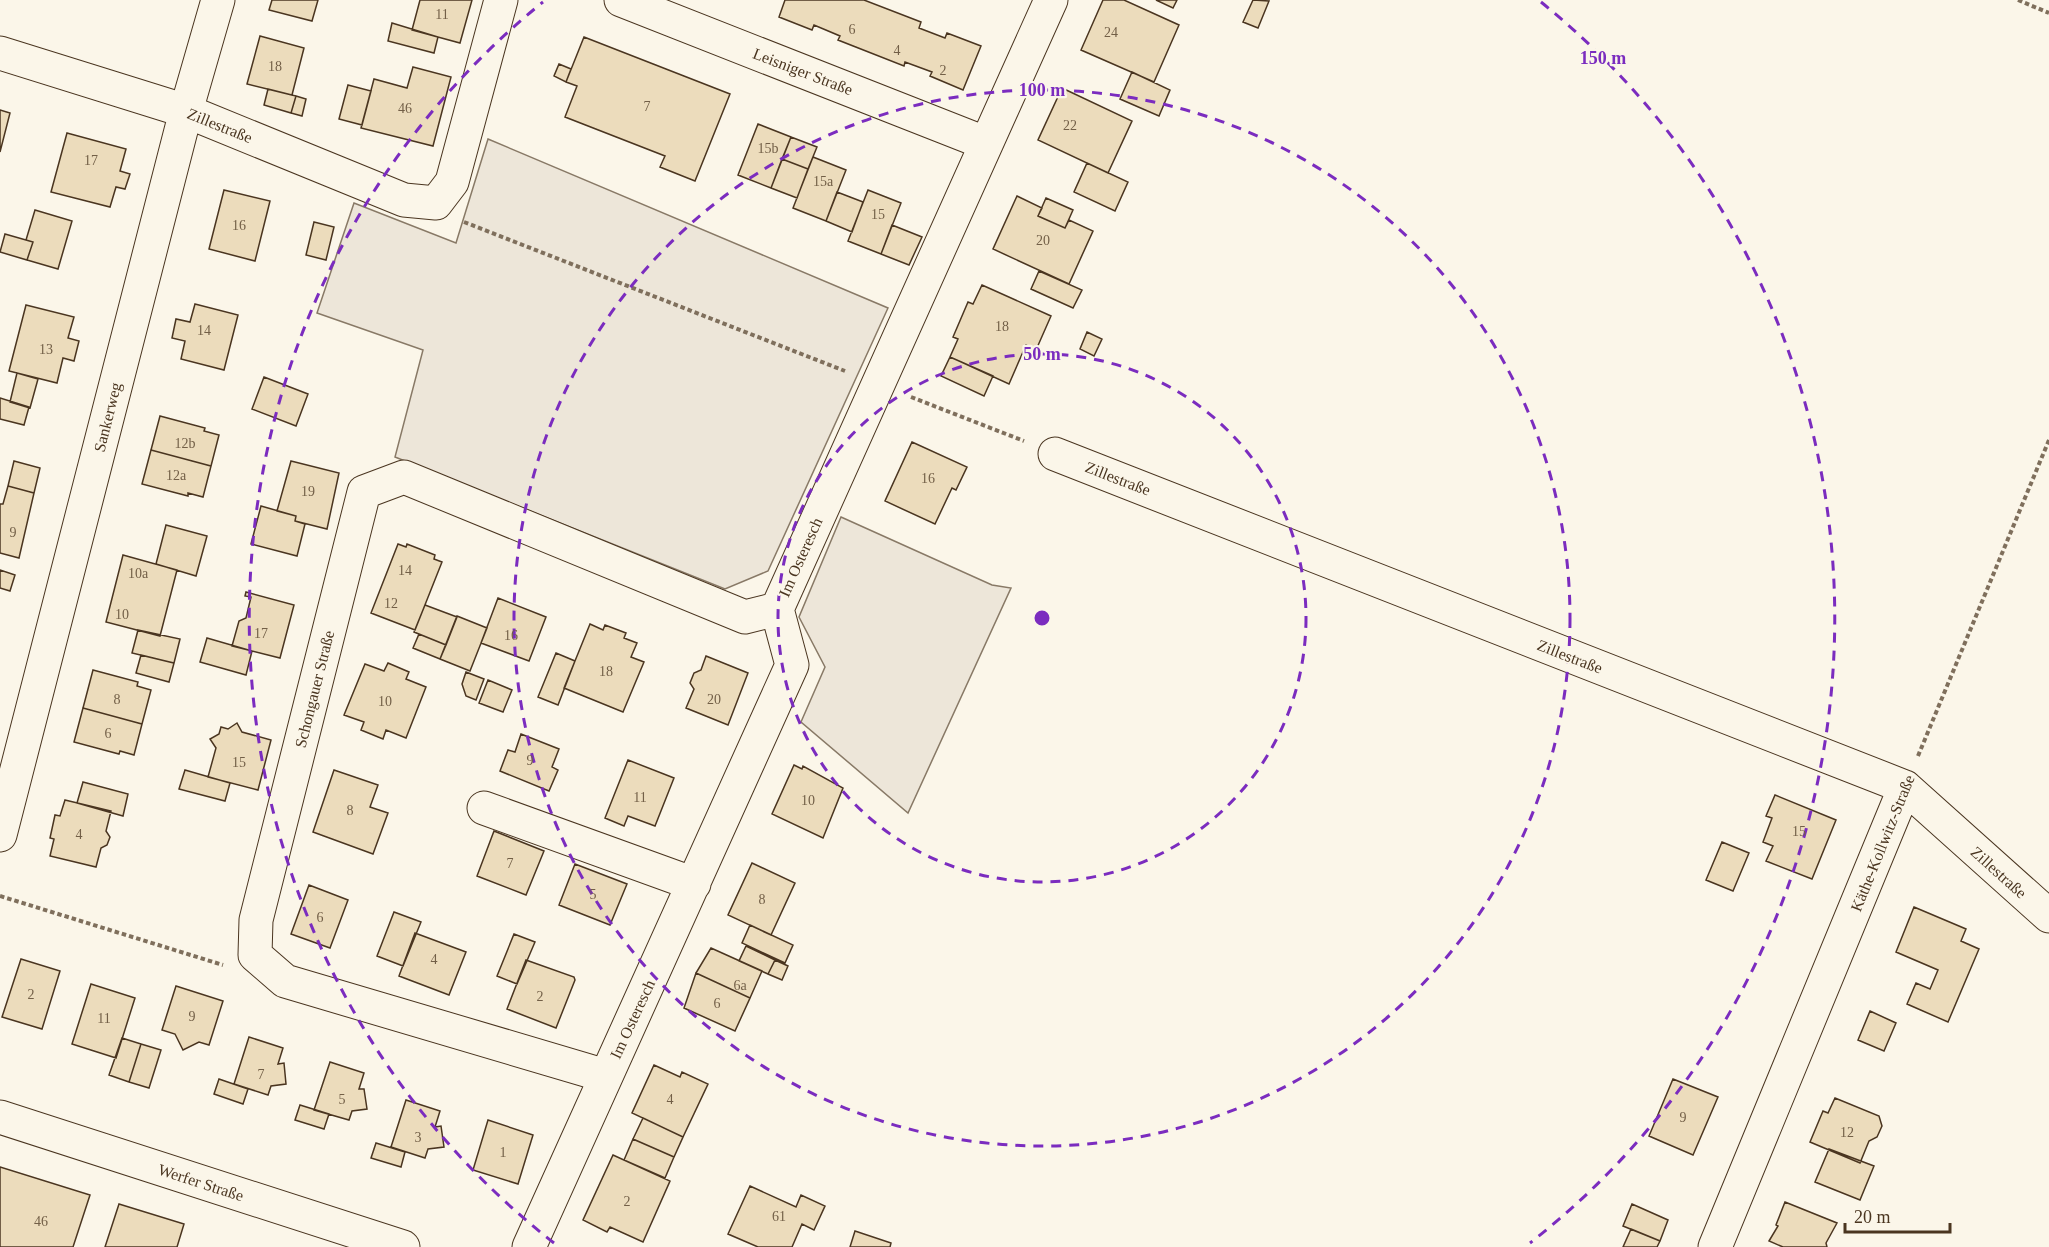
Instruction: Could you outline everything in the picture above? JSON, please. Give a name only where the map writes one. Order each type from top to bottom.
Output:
[{"type":"street","name":"Sankerweg","points":[[0,835],[186,111],[218,0]]},
{"type":"street","points":[[436,203],[452,182],[501,0]]},
{"type":"street","name":"Leisniger Straße","points":[[621,0],[985,143]]},
{"type":"street","name":"Im Osteresch","points":[[529,1247],[792,665],[777,609],[877,382],[1051,0]]},
{"type":"street","name":"Zillestraße","points":[[0,53],[186,111],[404,200],[436,203]]},
{"type":"street","name":"Zillestraße","points":[[1055,454],[1905,787],[2049,916]]},
{"type":"street","name":"Schongauer Straße","points":[[255,956],[256,920],[364,492],[404,477],[746,617],[777,609]]},
{"type":"street","name":"Käthe-Kollwitz-Straße","points":[[1715,1247],[1905,787]]},
{"type":"street","points":[[484,808],[694,884]]},
{"type":"street","points":[[255,956],[285,981],[606,1076]]},
{"type":"street","name":"Werfer Straße","points":[[0,1117],[403,1247]]},
{"type":"path","points":[[2018,0],[2049,13]]},
{"type":"path","points":[[436,203],[472,227],[877,382],[1055,454]]},
{"type":"path","name":"Käthe-Kollwitz-Straße","points":[[1905,787],[2049,440]]},
{"type":"path","points":[[0,896],[231,967],[255,956]]},
{"type":"shaded area","points":[[488,139],[888,308],[768,571],[725,589],[395,457],[423,350],[317,313],[354,203],[456,243]]},
{"type":"shaded area","points":[[841,517],[992,585],[1011,588],[908,813],[801,722],[825,667],[799,617]]},
{"type":"building","points":[[272,0],[318,0],[312,21],[269,10]]},
{"type":"building","points":[[420,0],[472,0],[460,43],[412,30]]},
{"type":"building","points":[[785,0],[864,0],[921,22],[919,28],[945,38],[947,33],[981,46],[963,90],[930,76],[932,72],[905,62],[904,66],[838,40],[840,36],[814,25],[812,30],[779,17]]},
{"type":"building","points":[[1103,0],[1124,0],[1179,25],[1154,82],[1081,50]]},
{"type":"building","points":[[1156,0],[1177,0],[1173,8]]},
{"type":"building","points":[[1253,0],[1269,1],[1258,28],[1243,22]]},
{"type":"building","points":[[392,23],[438,37],[434,53],[388,41]]},
{"type":"building","points":[[260,36],[304,48],[292,95],[247,84]]},
{"type":"building","points":[[584,37],[730,94],[695,181],[660,167],[665,156],[565,117],[577,86],[566,82]]},
{"type":"building","points":[[559,64],[571,69],[566,82],[554,76]]},
{"type":"building","points":[[413,67],[451,77],[433,146],[361,128],[374,79],[407,88]]},
{"type":"building","points":[[1132,72],[1170,90],[1159,116],[1120,99]]},
{"type":"building","points":[[348,85],[371,91],[362,125],[339,119]]},
{"type":"building","points":[[1062,88],[1132,121],[1108,173],[1038,140]]},
{"type":"building","points":[[268,89],[296,96],[291,113],[264,105]]},
{"type":"building","points":[[296,96],[306,99],[302,116],[291,113]]},
{"type":"building","points":[[0,110],[10,113],[0,152]]},
{"type":"building","points":[[758,124],[791,137],[771,188],[738,175]]},
{"type":"building","points":[[67,133],[126,149],[120,171],[130,174],[125,189],[116,187],[110,207],[51,192]]},
{"type":"building","points":[[791,137],[817,147],[808,169],[782,159]]},
{"type":"building","points":[[813,157],[846,170],[826,221],[793,208]]},
{"type":"building","points":[[782,159],[808,169],[797,198],[771,188]]},
{"type":"building","points":[[1087,163],[1128,182],[1115,211],[1074,192]]},
{"type":"building","points":[[224,190],[270,201],[255,261],[209,249]]},
{"type":"building","points":[[868,190],[901,203],[881,254],[848,241]]},
{"type":"building","points":[[837,192],[863,202],[852,232],[826,221]]},
{"type":"building","points":[[1017,196],[1042,208],[1038,216],[1065,228],[1069,220],[1093,231],[1069,284],[993,249]]},
{"type":"building","points":[[1046,198],[1073,210],[1065,228],[1038,216]]},
{"type":"building","points":[[35,210],[72,221],[58,269],[27,260],[33,242],[26,240]]},
{"type":"building","points":[[314,222],[334,227],[326,260],[306,255]]},
{"type":"building","points":[[892,225],[922,237],[909,265],[881,254]]},
{"type":"building","points":[[5,234],[33,242],[27,260],[0,252]]},
{"type":"building","points":[[1039,271],[1082,290],[1073,308],[1031,289]]},
{"type":"building","points":[[982,285],[1051,316],[1036,350],[1026,345],[1009,384],[950,357],[958,339],[953,337],[968,302],[973,304]]},
{"type":"building","points":[[195,304],[238,315],[224,370],[181,359],[185,341],[172,338],[176,319],[190,322]]},
{"type":"building","points":[[26,305],[74,317],[68,338],[79,341],[74,361],[63,358],[57,383],[9,371]]},
{"type":"building","points":[[1087,332],[1102,339],[1094,356],[1080,349]]},
{"type":"building","points":[[950,357],[993,376],[984,396],[941,376]]},
{"type":"building","points":[[17,373],[38,379],[30,408],[10,402]]},
{"type":"building","points":[[264,377],[308,394],[296,426],[252,409]]},
{"type":"building","points":[[0,398],[29,407],[24,425],[0,419]]},
{"type":"building","points":[[160,416],[205,428],[204,431],[219,435],[211,466],[151,450]]},
{"type":"building","points":[[912,442],[967,467],[956,490],[952,488],[935,524],[885,501]]},
{"type":"building","points":[[151,450],[211,466],[203,497],[188,493],[188,496],[142,484]]},
{"type":"building","points":[[14,461],[40,468],[34,493],[8,486]]},
{"type":"building","points":[[291,461],[339,473],[327,529],[295,521],[296,516],[277,511]]},
{"type":"building","points":[[8,486],[34,493],[19,558],[0,553],[0,504],[3,504]]},
{"type":"building","points":[[261,506],[296,516],[295,521],[305,524],[297,556],[251,544]]},
{"type":"building","points":[[166,525],[207,536],[196,576],[156,564]]},
{"type":"building","points":[[398,544],[406,547],[407,544],[435,555],[434,559],[442,562],[415,630],[371,613]]},
{"type":"building","points":[[123,555],[177,570],[160,636],[106,622]]},
{"type":"building","points":[[0,570],[15,575],[10,591],[0,588]]},
{"type":"building","points":[[246,592],[294,605],[280,658],[232,646],[239,621],[246,618],[251,597],[245,596]]},
{"type":"building","points":[[498,598],[546,617],[529,661],[481,643]]},
{"type":"building","points":[[425,605],[457,617],[446,645],[414,632]]},
{"type":"building","points":[[457,616],[487,628],[470,671],[440,659]]},
{"type":"building","points":[[590,624],[603,630],[605,625],[626,633],[624,638],[637,643],[631,657],[644,662],[623,712],[564,688]]},
{"type":"building","points":[[138,630],[180,639],[174,663],[132,653]]},
{"type":"building","points":[[419,634],[446,645],[440,659],[413,648]]},
{"type":"building","points":[[207,638],[252,651],[246,675],[200,662]]},
{"type":"building","points":[[556,653],[575,661],[558,705],[538,697]]},
{"type":"building","points":[[141,655],[174,663],[169,682],[136,673]]},
{"type":"building","points":[[706,656],[748,673],[728,725],[686,708],[694,689],[690,683],[694,673],[701,670]]},
{"type":"building","points":[[388,663],[409,672],[406,679],[426,687],[406,738],[386,730],[383,739],[361,730],[364,722],[344,715],[365,664],[384,671]]},
{"type":"building","points":[[93,670],[138,682],[137,686],[151,690],[142,724],[83,708]]},
{"type":"building","points":[[466,672],[484,679],[476,700],[466,696],[462,684]]},
{"type":"building","points":[[488,680],[512,690],[503,712],[479,703]]},
{"type":"building","points":[[83,708],[142,724],[134,755],[120,751],[119,754],[74,742]]},
{"type":"building","points":[[237,723],[242,732],[271,740],[258,790],[208,777],[216,748],[210,739],[219,734],[221,727],[228,729]]},
{"type":"building","points":[[521,734],[559,749],[552,767],[558,770],[549,791],[500,771],[508,750],[515,752]]},
{"type":"building","points":[[628,760],[674,778],[655,826],[628,816],[624,826],[605,818]]},
{"type":"building","points":[[794,765],[802,769],[803,766],[843,788],[823,838],[772,814]]},
{"type":"building","points":[[185,770],[230,783],[225,801],[179,789]]},
{"type":"building","points":[[334,770],[378,785],[370,807],[388,813],[373,854],[313,832]]},
{"type":"building","points":[[83,782],[128,794],[123,816],[77,803]]},
{"type":"building","points":[[1775,795],[1836,820],[1812,879],[1766,861],[1773,846],[1763,842],[1772,818],[1766,816]]},
{"type":"building","points":[[65,800],[111,811],[106,831],[110,837],[107,845],[101,848],[96,867],[50,856],[54,839],[50,838],[55,815],[60,816]]},
{"type":"building","points":[[494,831],[544,851],[526,895],[477,876]]},
{"type":"building","points":[[1722,842],[1749,853],[1733,891],[1706,880]]},
{"type":"building","points":[[752,863],[795,883],[771,935],[728,915]]},
{"type":"building","points":[[575,864],[627,884],[610,925],[559,905]]},
{"type":"building","points":[[309,885],[348,900],[330,948],[291,934]]},
{"type":"building","points":[[1914,907],[1966,929],[1961,941],[1979,949],[1948,1022],[1907,1004],[1916,983],[1930,989],[1938,970],[1896,952]]},
{"type":"building","points":[[394,912],[421,922],[403,966],[377,956]]},
{"type":"building","points":[[750,925],[793,945],[785,963],[742,943]]},
{"type":"building","points":[[415,933],[466,952],[449,995],[399,976]]},
{"type":"building","points":[[514,934],[535,942],[517,984],[497,976]]},
{"type":"building","points":[[746,946],[775,960],[768,974],[739,961]]},
{"type":"building","points":[[711,948],[762,971],[750,998],[696,973]]},
{"type":"building","points":[[21,959],[60,971],[42,1029],[2,1017]]},
{"type":"building","points":[[526,960],[574,977],[575,980],[556,1028],[507,1009]]},
{"type":"building","points":[[775,960],[788,966],[782,980],[768,974]]},
{"type":"building","points":[[696,973],[750,998],[735,1031],[684,1008]]},
{"type":"building","points":[[91,984],[135,998],[116,1058],[72,1044]]},
{"type":"building","points":[[176,986],[223,1001],[209,1045],[199,1042],[183,1050],[175,1034],[162,1030]]},
{"type":"building","points":[[1870,1011],[1896,1023],[1884,1051],[1858,1040]]},
{"type":"building","points":[[249,1037],[283,1048],[278,1064],[284,1063],[286,1084],[271,1086],[268,1095],[234,1084]]},
{"type":"building","points":[[122,1038],[141,1044],[129,1082],[109,1075]]},
{"type":"building","points":[[141,1044],[161,1050],[149,1088],[129,1082]]},
{"type":"building","points":[[330,1062],[364,1073],[359,1089],[364,1089],[367,1109],[352,1111],[349,1120],[314,1110]]},
{"type":"building","points":[[654,1065],[680,1077],[682,1072],[708,1084],[683,1137],[632,1113]]},
{"type":"building","points":[[219,1079],[248,1089],[243,1104],[214,1094]]},
{"type":"building","points":[[1673,1079],[1718,1097],[1693,1155],[1649,1136]]},
{"type":"building","points":[[1835,1098],[1879,1116],[1882,1126],[1877,1137],[1869,1141],[1860,1163],[1810,1142],[1823,1111],[1828,1113]]},
{"type":"building","points":[[406,1100],[440,1111],[435,1127],[441,1126],[444,1147],[428,1149],[425,1158],[391,1147]]},
{"type":"building","points":[[300,1105],[329,1114],[324,1129],[295,1120]]},
{"type":"building","points":[[643,1118],[683,1137],[674,1157],[633,1139]]},
{"type":"building","points":[[488,1120],[533,1135],[518,1184],[473,1170]]},
{"type":"building","points":[[633,1139],[674,1157],[665,1178],[624,1160]]},
{"type":"building","points":[[376,1143],[405,1152],[401,1167],[371,1158]]},
{"type":"building","points":[[1829,1149],[1874,1166],[1860,1200],[1815,1182]]},
{"type":"building","points":[[613,1155],[670,1181],[643,1242],[610,1227],[607,1232],[583,1220]]},
{"type":"building","points":[[0,1167],[90,1195],[73,1247],[0,1247]]},
{"type":"building","points":[[750,1186],[796,1207],[801,1195],[825,1206],[814,1230],[802,1224],[792,1247],[758,1247],[728,1234]]},
{"type":"building","points":[[1785,1202],[1837,1223],[1826,1243],[1827,1247],[1783,1247],[1769,1241],[1778,1226],[1776,1225]]},
{"type":"building","points":[[119,1204],[184,1224],[177,1247],[105,1247]]},
{"type":"building","points":[[1632,1204],[1668,1220],[1660,1241],[1623,1226]]},
{"type":"building","points":[[1631,1229],[1660,1241],[1657,1247],[1623,1247]]},
{"type":"building","points":[[855,1231],[891,1243],[890,1247],[850,1247]]}]
